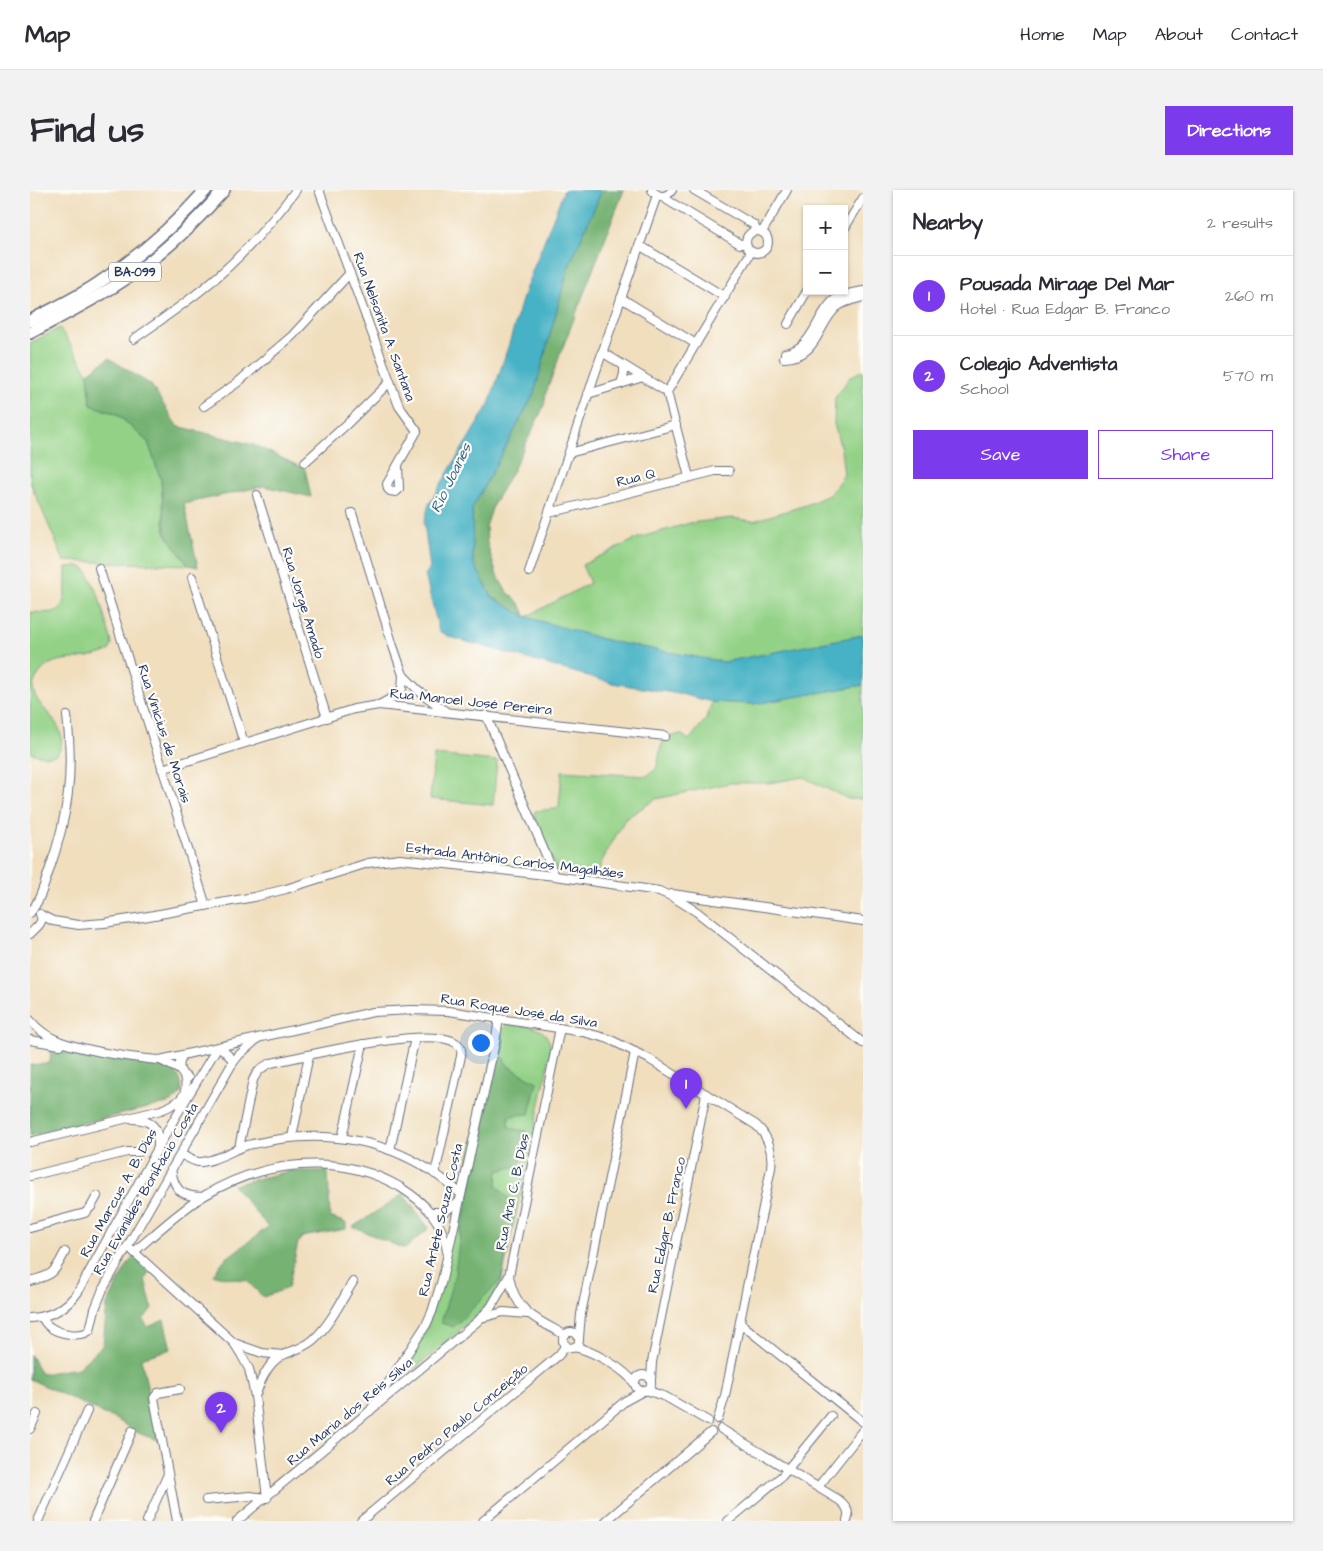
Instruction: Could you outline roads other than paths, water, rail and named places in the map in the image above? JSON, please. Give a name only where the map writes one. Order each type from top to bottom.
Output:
[{"type":"highway","name":"BA-099","points":[[30,321],[84,292],[133,258],[190,208],[206,190]]},
{"type":"highway","name":"BA-099","points":[[30,333],[104,293],[139,269],[180,236],[224,190]]},
{"type":"street","points":[[134,339],[182,305],[225,269],[262,233],[296,190]]},
{"type":"street","name":"Rua Nelsonita A. Santana","points":[[319,190],[399,406],[417,431],[398,466]]},
{"type":"street","points":[[529,572],[639,245],[654,193],[669,193],[667,200],[740,244],[745,244],[751,252],[760,253],[767,247],[768,239],[754,225],[694,190]]},
{"type":"street","points":[[745,244],[748,234],[759,231],[787,190]]},
{"type":"street","points":[[848,222],[863,198]]},
{"type":"street","points":[[639,245],[725,296]]},
{"type":"street","points":[[689,478],[668,392],[751,252]]},
{"type":"street","points":[[204,406],[237,383],[292,336],[350,273]]},
{"type":"street","points":[[863,291],[834,299],[808,341],[785,356],[794,358],[812,346],[831,314],[838,306],[863,297]]},
{"type":"street","points":[[788,324],[805,295]]},
{"type":"street","points":[[620,298],[696,344]]},
{"type":"street","points":[[602,352],[668,392]]},
{"type":"street","points":[[621,384],[624,366]]},
{"type":"street","points":[[594,377],[600,384],[608,388]]},
{"type":"street","points":[[588,394],[643,377]]},
{"type":"street","points":[[305,462],[390,382]]},
{"type":"street","points":[[568,453],[676,425]]},
{"type":"street","name":"Rua Q","points":[[549,513],[715,471],[729,471]]},
{"type":"street","name":"Rua Jorge Amado","points":[[257,495],[327,718]]},
{"type":"street","points":[[352,513],[403,675],[404,686],[400,693],[379,705]]},
{"type":"street","name":"Rua Vinicius de Morais","points":[[99,568],[206,906]]},
{"type":"street","points":[[192,577],[244,743]]},
{"type":"street","points":[[403,675],[419,691],[445,711]]},
{"type":"street","name":"Rua Manoel José Pereira","points":[[162,768],[362,707],[379,705],[486,715],[666,736]]},
{"type":"street","points":[[486,715],[557,876]]},
{"type":"street","points":[[30,934],[35,925],[41,922],[39,909],[41,895],[60,839],[69,796],[70,756],[66,716]]},
{"type":"street","name":"Estrada Antônio Carlos Magalhães","points":[[30,913],[35,912],[49,920],[61,923],[78,925],[104,923],[271,893],[368,863],[389,860],[425,861],[557,876],[665,893],[696,912],[863,1043]]},
{"type":"street","points":[[665,893],[863,921]]},
{"type":"street","points":[[30,913],[41,895]]},
{"type":"street","points":[[696,912],[698,903],[704,898]]},
{"type":"street","name":"Estrada Antônio Carlos Magalhães","points":[[35,925],[61,923]]},
{"type":"street","name":"Rua Roque José da Silva","points":[[30,1040],[160,1060],[355,1016],[392,1010],[430,1010],[560,1028],[602,1037],[635,1052],[756,1125],[765,1135],[771,1150],[771,1168],[740,1323],[718,1419]]},
{"type":"street","name":"Rua Arlete Souza Costa","points":[[370,1411],[426,1325],[432,1312],[447,1256],[499,1019]]},
{"type":"street","name":"Rua Roque José da Silva","points":[[30,1020],[47,1035],[77,1048]]},
{"type":"street","name":"Rua Ana C. B. Dias","points":[[560,1028],[509,1276],[516,1300],[529,1315],[567,1334]]},
{"type":"street","points":[[234,1059],[260,1037]]},
{"type":"street","points":[[239,1148],[253,1080],[259,1070],[271,1063],[363,1044],[415,1038],[439,1038],[453,1041],[461,1047],[462,1052],[435,1174]]},
{"type":"street","points":[[390,1150],[415,1038]]},
{"type":"street","points":[[234,1059],[238,1043]]},
{"type":"street","points":[[342,1138],[363,1044]]},
{"type":"street","points":[[219,1047],[234,1059]]},
{"type":"street","name":"Rua Marcus A. B. Dias","points":[[42,1317],[60,1310],[78,1292],[173,1121],[199,1076],[219,1047]]},
{"type":"street","points":[[570,1346],[578,1344],[581,1314],[635,1052]]},
{"type":"street","points":[[196,1053],[202,1058],[205,1067]]},
{"type":"street","points":[[292,1137],[310,1055]]},
{"type":"street","points":[[30,1142],[174,1105],[184,1094],[186,1083],[179,1064],[182,1056]]},
{"type":"street","name":"Rua Evanildes Bonifácio Costa","points":[[42,1317],[49,1327],[59,1332],[84,1334],[90,1330],[98,1300],[131,1249],[171,1170],[234,1059]]},
{"type":"street","points":[[160,1060],[190,1078],[199,1076]]},
{"type":"street","name":"Rua Edgar B. Franco","points":[[651,1380],[652,1362],[706,1094]]},
{"type":"street","points":[[160,1110],[170,1113],[173,1121]]},
{"type":"street","points":[[157,1150],[158,1137],[152,1117],[160,1110]]},
{"type":"street","points":[[126,1118],[145,1120],[163,1132],[169,1130]]},
{"type":"street","points":[[181,1154],[191,1160],[200,1162],[239,1148],[292,1137],[317,1136],[368,1143],[390,1150],[435,1174],[460,1198],[444,1212],[431,1212]]},
{"type":"street","points":[[30,1176],[127,1152],[139,1152]]},
{"type":"street","points":[[206,1500],[250,1496],[267,1498],[255,1396],[249,1369],[234,1343],[131,1249],[202,1197],[242,1178],[284,1166],[320,1164],[354,1169],[382,1178],[416,1198],[431,1212],[441,1228],[447,1256]]},
{"type":"street","points":[[171,1170],[175,1186],[179,1191],[186,1195],[202,1197]]},
{"type":"street","points":[[30,1228],[85,1213],[97,1196]]},
{"type":"street","points":[[30,1282],[53,1273],[65,1252]]},
{"type":"street","name":"Rua Maria dos Reis Silva","points":[[237,1521],[478,1321],[497,1300],[509,1276]]},
{"type":"street","points":[[255,1396],[259,1384],[269,1367],[283,1355],[304,1347],[320,1333],[353,1282]]},
{"type":"street","name":"Rua Maria dos Reis Silva","points":[[478,1321],[489,1315],[504,1312],[529,1315]]},
{"type":"street","points":[[581,1314],[577,1324],[564,1340],[570,1346],[598,1356],[619,1369],[630,1377],[639,1389],[666,1397],[708,1421]]},
{"type":"street","points":[[30,1318],[42,1317]]},
{"type":"street","points":[[740,1323],[863,1422]]},
{"type":"street","points":[[567,1334],[576,1333],[579,1339],[598,1356]]},
{"type":"street","points":[[234,1343],[257,1352],[283,1355]]},
{"type":"street","name":"Rua Pedro Paulo Conceição","points":[[361,1521],[570,1346]]},
{"type":"street","points":[[405,1358],[407,1368],[414,1374]]},
{"type":"street","name":"Rua Edgar B. Franco","points":[[641,1375],[652,1362]]},
{"type":"street","points":[[619,1369],[631,1374],[647,1376],[666,1397]]},
{"type":"street","points":[[635,1384],[635,1381],[641,1375]]},
{"type":"street","points":[[483,1521],[626,1401],[651,1386],[651,1380]]},
{"type":"street","points":[[177,1521],[154,1398],[158,1393],[180,1389]]},
{"type":"street","points":[[38,1521],[87,1411]]},
{"type":"street","points":[[30,1429],[37,1414]]},
{"type":"street","points":[[728,1521],[788,1469],[831,1416]]},
{"type":"street","points":[[606,1521],[711,1432],[718,1432],[721,1428],[721,1422],[713,1418],[708,1421]]},
{"type":"street","points":[[708,1421],[707,1426],[711,1432]]},
{"type":"street","points":[[721,1428],[844,1504],[848,1513],[847,1521]]},
{"type":"street","points":[[818,1487],[863,1430]]},
{"type":"street","points":[[93,1521],[132,1431]]},
{"type":"street","points":[[147,1521],[168,1474]]},
{"type":"water","name":"Rio Joanes","points":[[564,190],[602,190],[568,268],[534,394],[472,509],[473,562],[492,597],[526,617],[613,642],[724,662],[863,635],[863,685],[754,704],[712,702],[685,695],[612,683],[450,637],[439,631],[425,575],[430,568],[424,523],[429,504],[489,404],[525,290]]},
{"type":"place","name":"Pousada Mirage Del Mar","points":[[686,1109]]},
{"type":"place","name":"Colegio Adventista","points":[[221,1433]]}]
